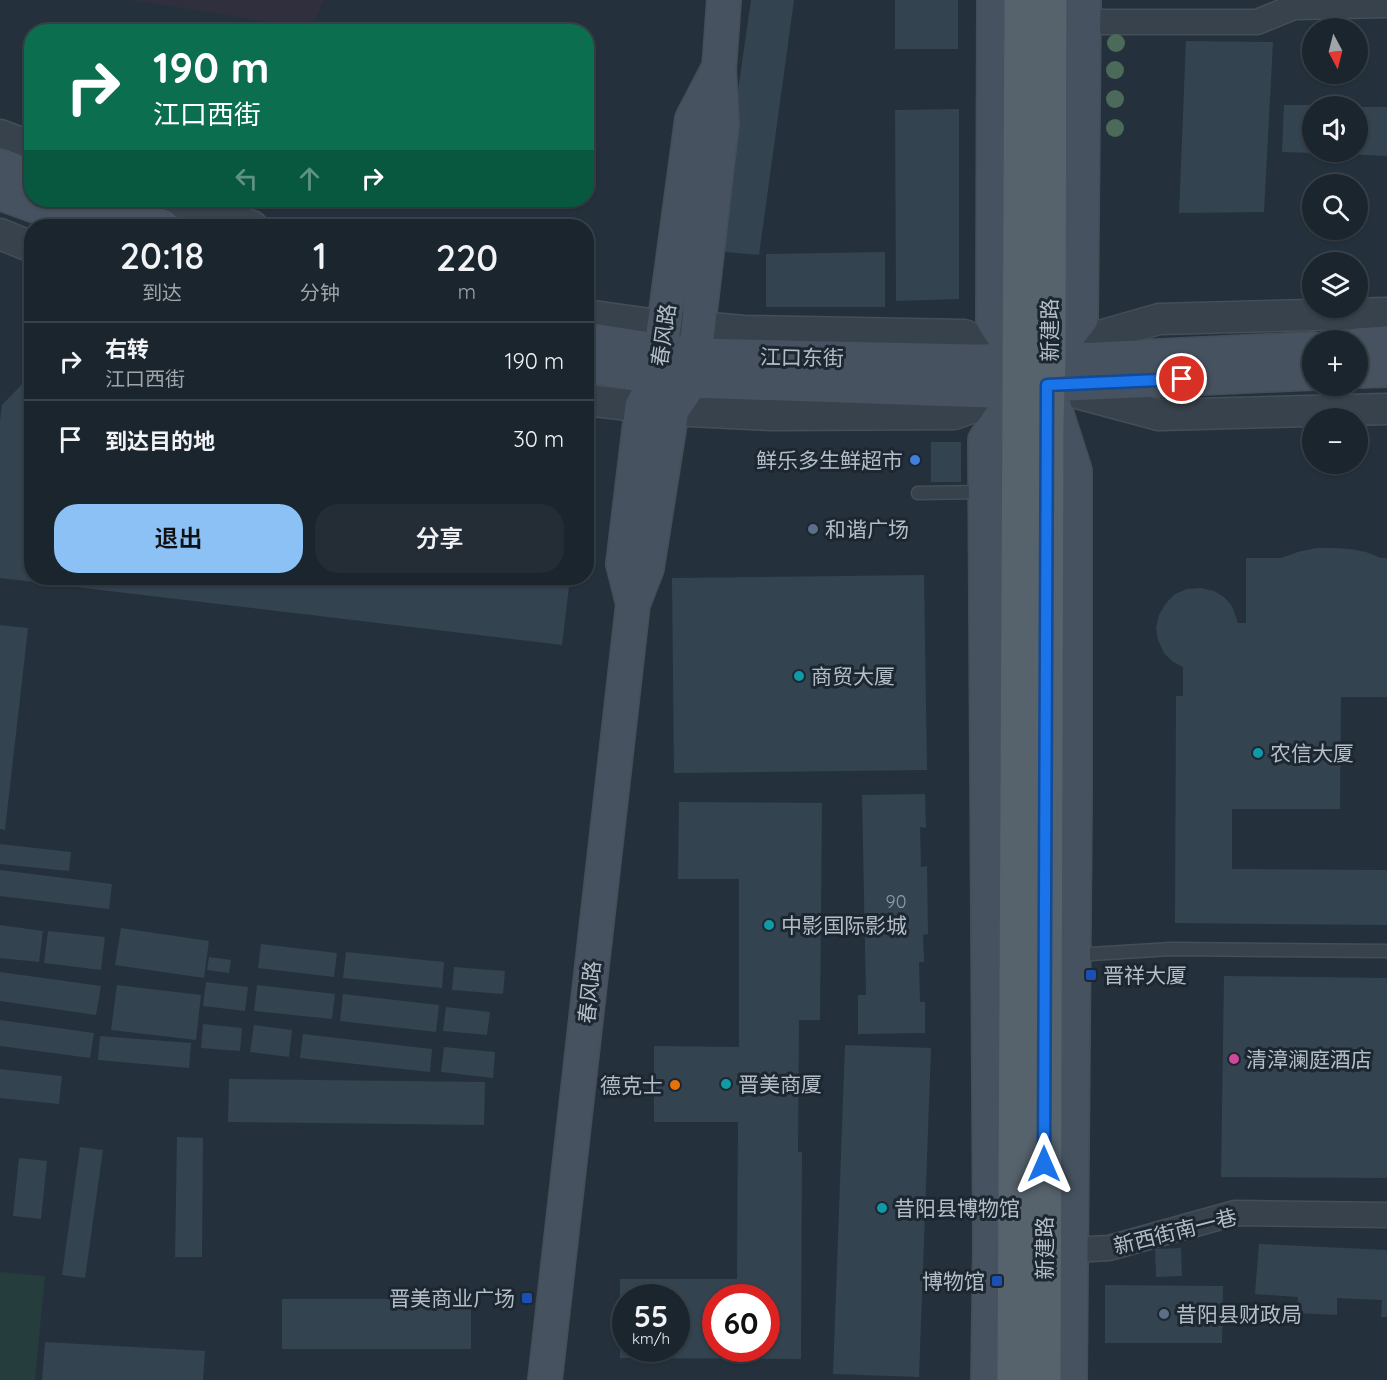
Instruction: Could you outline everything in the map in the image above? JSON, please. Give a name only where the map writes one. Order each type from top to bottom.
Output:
[{"type":"main road","name":"春风路","points":[[657,408],[695,354],[722,123],[718,69],[724,0]]},
{"type":"main road","points":[[994,0],[993,320],[1033,374],[1075,471],[1070,1380]]},
{"type":"main road","name":"新建路","points":[[1021,0],[1033,374],[1044,1380]]},
{"type":"main road","name":"新建路","points":[[1014,1380],[1033,374],[1050,0]]},
{"type":"main road","points":[[988,1380],[990,1245],[985,441],[1033,374],[1082,319],[1084,11]]},
{"type":"main road","name":"春风路","points":[[546,1380],[633,604],[647,568],[661,352],[692,119],[718,69]]},
{"type":"main road","points":[[0,165],[24,174]]},
{"type":"main road","points":[[0,193],[24,202]]},
{"type":"main road","points":[[39,207],[72,219]]},
{"type":"main road","points":[[109,207],[143,219]]},
{"type":"main road","name":"江口东街","points":[[594,340],[661,352],[695,354],[974,361],[1033,374]]},
{"type":"main road","points":[[1368,344],[1387,343]]},
{"type":"main road","points":[[1033,374],[1096,359],[1302,349]]},
{"type":"main road","name":"江口东街","points":[[594,364],[661,352]]},
{"type":"main road","points":[[1368,371],[1387,370]]},
{"type":"main road","points":[[1033,374],[1302,373]]},
{"type":"street","points":[[1084,11],[1257,22],[1294,6],[1387,5]]},
{"type":"street","points":[[0,135],[24,144]]},
{"type":"street","points":[[196,207],[231,219]]},
{"type":"street","points":[[0,234],[24,244]]},
{"type":"street","points":[[594,401],[657,408],[771,415],[954,414],[1033,374],[1096,337],[1159,319],[1387,313]]},
{"type":"street","points":[[594,319],[661,352],[695,354]]},
{"type":"street","points":[[1033,374],[1159,415],[1387,409]]},
{"type":"street","name":"新西街南一巷","points":[[1072,1250],[1109,1248],[1235,1213],[1387,1215]]},
{"type":"lane","points":[[918,493],[985,492]]},
{"type":"lane","points":[[1074,955],[1171,949],[1387,951]]},
{"type":"shaded area","points":[[132,0],[324,0],[313,24],[280,24]]},
{"type":"green space","points":[[0,1272],[45,1276],[35,1380],[0,1380]]},
{"type":"building","points":[[751,0],[794,0],[759,255],[715,251]]},
{"type":"building","points":[[895,0],[958,0],[958,49],[895,49]]},
{"type":"building","points":[[1186,41],[1273,42],[1264,212],[1179,213]]},
{"type":"building","points":[[1284,105],[1302,105],[1302,153],[1282,152]]},
{"type":"building","points":[[1368,107],[1387,107],[1387,156],[1368,155]]},
{"type":"building","points":[[959,109],[959,299],[896,301],[895,110]]},
{"type":"building","points":[[885,252],[885,307],[766,307],[766,254]]},
{"type":"building","points":[[24,382],[24,581],[0,578],[0,420],[2,405]]},
{"type":"building","points":[[931,442],[961,442],[961,482],[931,482]]},
{"type":"building","name":"农信大厦","points":[[1316,548],[1350,549],[1387,558],[1387,697],[1341,697],[1340,809],[1232,809],[1232,869],[1387,870],[1387,925],[1175,923],[1176,696],[1183,696],[1183,667],[1173,662],[1164,653],[1158,640],[1156,628],[1159,615],[1175,594],[1187,589],[1201,588],[1214,591],[1224,597],[1232,606],[1238,623],[1246,623],[1246,558],[1281,558]]},
{"type":"building","name":"商贸大厦","points":[[924,575],[927,770],[674,773],[672,578]]},
{"type":"building","points":[[59,585],[569,585],[562,645]]},
{"type":"building","points":[[0,625],[28,628],[5,830],[0,829]]},
{"type":"building","points":[[925,794],[926,828],[920,827],[921,867],[927,866],[928,934],[923,935],[924,962],[919,962],[920,1002],[925,1002],[925,1033],[858,1034],[858,995],[866,995],[862,795]]},
{"type":"building","name":"晋美商厦","points":[[679,802],[822,803],[820,1020],[799,1020],[798,1152],[802,1152],[801,1359],[780,1359],[780,1284],[702,1284],[702,1358],[690,1358],[690,1284],[620,1284],[620,1279],[737,1279],[738,1122],[654,1122],[654,1046],[739,1047],[739,879],[678,879]]},
{"type":"building","points":[[0,844],[71,852],[69,871],[0,864]]},
{"type":"building","points":[[0,870],[112,884],[109,909],[0,896]]},
{"type":"building","points":[[0,925],[43,931],[39,962],[0,958]]},
{"type":"building","points":[[121,928],[209,941],[204,978],[115,965]]},
{"type":"building","points":[[48,931],[105,937],[101,970],[44,963]]},
{"type":"building","points":[[261,944],[337,953],[334,977],[258,968]]},
{"type":"building","points":[[346,952],[444,962],[442,988],[343,978]]},
{"type":"building","points":[[209,957],[231,960],[229,973],[207,970]]},
{"type":"building","points":[[454,967],[505,971],[503,994],[452,990]]},
{"type":"building","points":[[0,972],[101,986],[96,1015],[0,1001]]},
{"type":"building","points":[[1224,976],[1387,978],[1387,1178],[1221,1177]]},
{"type":"building","points":[[206,982],[248,987],[245,1011],[203,1006]]},
{"type":"building","points":[[117,985],[201,995],[196,1040],[111,1030]]},
{"type":"building","points":[[257,985],[335,994],[332,1019],[254,1011]]},
{"type":"building","points":[[343,994],[439,1005],[436,1032],[340,1021]]},
{"type":"building","points":[[446,1007],[490,1012],[487,1035],[443,1031]]},
{"type":"building","points":[[0,1020],[94,1033],[90,1058],[0,1046]]},
{"type":"building","points":[[203,1024],[242,1028],[240,1051],[201,1048]]},
{"type":"building","points":[[254,1025],[292,1030],[289,1057],[250,1052]]},
{"type":"building","points":[[303,1034],[432,1049],[430,1072],[300,1058]]},
{"type":"building","points":[[100,1036],[191,1043],[189,1068],[98,1060]]},
{"type":"building","name":"昔阳县博物馆","points":[[845,1045],[931,1048],[919,1377],[833,1374]]},
{"type":"building","points":[[444,1047],[495,1052],[493,1078],[441,1072]]},
{"type":"building","points":[[0,1069],[62,1076],[59,1104],[0,1098]]},
{"type":"building","points":[[229,1079],[485,1082],[484,1125],[228,1122]]},
{"type":"building","points":[[177,1137],[203,1138],[202,1257],[175,1257]]},
{"type":"building","points":[[80,1147],[103,1150],[85,1278],[62,1275]]},
{"type":"building","points":[[19,1158],[47,1161],[41,1219],[13,1216]]},
{"type":"building","points":[[1259,1244],[1387,1250],[1387,1317],[1381,1317],[1382,1300],[1337,1298],[1337,1315],[1297,1313],[1298,1297],[1255,1294]]},
{"type":"building","points":[[1181,1248],[1182,1276],[1156,1277],[1155,1249]]},
{"type":"building","name":"昔阳县财政局","points":[[1105,1285],[1223,1286],[1222,1343],[1105,1343]]},
{"type":"building","points":[[282,1299],[471,1299],[471,1349],[282,1349]]},
{"type":"building","points":[[45,1342],[205,1351],[203,1380],[42,1380]]},
{"type":"place","name":"鲜乐多生鲜超市","points":[[915,460]]},
{"type":"place","name":"和谐广场","points":[[813,529]]},
{"type":"place","name":"商贸大厦","points":[[799,676]]},
{"type":"place","name":"农信大厦","points":[[1258,753]]},
{"type":"place","name":"中影国际影城","points":[[769,925]]},
{"type":"place","name":"晋祥大厦","points":[[1091,975]]},
{"type":"place","name":"清漳澜庭酒店","points":[[1234,1059]]},
{"type":"place","name":"晋美商厦","points":[[726,1084]]},
{"type":"place","name":"德克士","points":[[675,1085]]},
{"type":"place","name":"昔阳县博物馆","points":[[882,1208]]},
{"type":"place","name":"博物馆","points":[[997,1281]]},
{"type":"place","name":"晋美商业广场","points":[[527,1298]]},
{"type":"place","name":"昔阳县财政局","points":[[1164,1314]]},
{"type":"route","points":[[1044,1164],[1047,385],[1182,379]]}]
